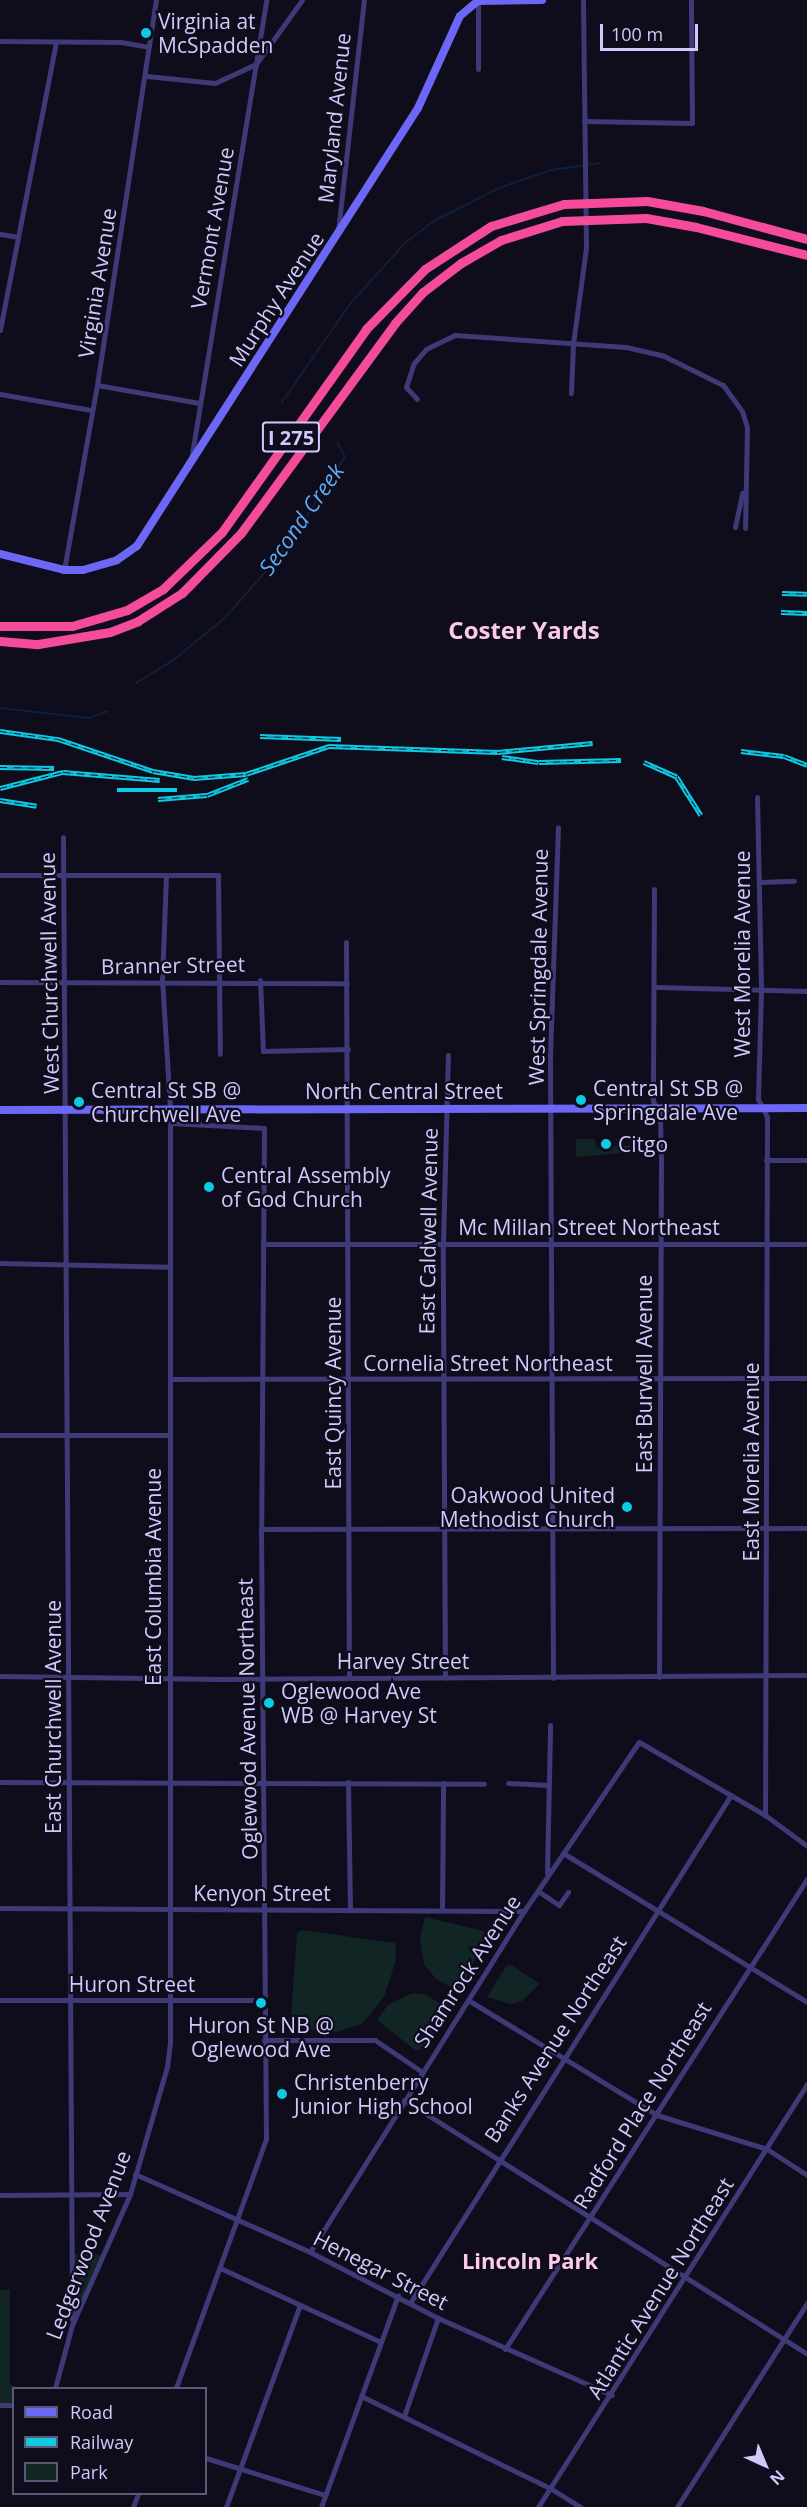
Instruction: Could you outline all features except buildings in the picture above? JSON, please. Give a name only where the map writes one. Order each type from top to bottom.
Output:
[{"type":"highway","name":"I 275","points":[[0,626],[72,626],[127,610],[163,589],[222,532],[366,330],[425,269],[492,226],[564,204],[612,200],[703,211],[807,239]]},
{"type":"highway","name":"I 275","points":[[0,641],[38,644],[110,632],[138,621],[182,593],[241,533],[360,368],[423,292],[461,263],[501,240],[562,222],[610,217],[696,226],[807,255]]},
{"type":"street","name":"Virginia Avenue","points":[[64,570],[97,385],[147,76],[156,0]]},
{"type":"street","name":"Vermont Avenue","points":[[190,462],[266,0]]},
{"type":"street","points":[[147,76],[215,83],[256,64],[302,0]]},
{"type":"street","name":"Maryland Avenue","points":[[337,239],[364,0]]},
{"type":"street","points":[[478,69],[478,0],[542,0]]},
{"type":"street","name":"Murphy Avenue","points":[[64,570],[100,566],[137,546],[337,239],[418,108],[460,16],[478,0]]},
{"type":"street","points":[[571,393],[573,344],[584,276],[586,174],[583,0]]},
{"type":"street","points":[[584,121],[692,123],[691,0]]},
{"type":"street","points":[[0,41],[121,42],[149,47]]},
{"type":"street","points":[[0,330],[56,41]]},
{"type":"street","points":[[0,234],[18,237]]},
{"type":"street","points":[[406,382],[414,363],[426,349],[455,335],[626,347],[664,356],[723,386],[742,411],[747,427],[744,483],[745,528]]},
{"type":"street","points":[[97,385],[199,403]]},
{"type":"street","points":[[0,394],[92,411]]},
{"type":"street","points":[[735,527],[744,483]]},
{"type":"street","points":[[0,554],[64,570]]},
{"type":"street","name":"West Morelia Avenue","points":[[757,797],[761,991],[758,1099],[763,1109]]},
{"type":"street","name":"West Springdale Avenue","points":[[553,1678],[552,1108],[558,827]]},
{"type":"street","name":"West Churchwell Avenue","points":[[63,837],[67,1109]]},
{"type":"street","name":"East Columbia Avenue","points":[[166,875],[162,980],[170,1109],[170,2044]]},
{"type":"street","points":[[0,876],[218,875],[222,982],[220,1054]]},
{"type":"street","points":[[759,882],[794,881]]},
{"type":"street","name":"East Burwell Avenue","points":[[654,889],[656,987],[654,1101],[660,1115],[661,1243],[659,1677]]},
{"type":"street","name":"East Quincy Avenue","points":[[346,942],[350,1244],[349,1677]]},
{"type":"street","points":[[261,980],[263,1051],[348,1050]]},
{"type":"street","name":"Branner Street","points":[[0,982],[261,980],[346,983]]},
{"type":"street","points":[[656,987],[761,991],[807,990]]},
{"type":"street","name":"East Caldwell Avenue","points":[[445,1678],[442,1244],[448,1055]]},
{"type":"street","name":"North Central Street","points":[[0,1110],[807,1108]]},
{"type":"street","name":"East Churchwell Avenue","points":[[67,1109],[72,2325]]},
{"type":"street","name":"East Morelia Avenue","points":[[763,1109],[767,1118],[768,1379],[768,1677],[765,1815]]},
{"type":"street","name":"Oglewood Avenue Northeast","points":[[170,1123],[264,1128],[261,1529],[266,2139],[176,2387]]},
{"type":"street","points":[[766,1160],[807,1160]]},
{"type":"street","name":"Mc Millan Street Northeast","points":[[263,1244],[807,1244]]},
{"type":"street","points":[[0,1263],[170,1267]]},
{"type":"street","name":"Cornelia Street Northeast","points":[[170,1378],[349,1380],[807,1378]]},
{"type":"street","points":[[0,1435],[170,1435]]},
{"type":"street","points":[[261,1529],[807,1528]]},
{"type":"street","name":"Harvey Street","points":[[0,1676],[553,1678],[807,1675]]},
{"type":"street","points":[[547,1875],[550,1725]]},
{"type":"street","name":"Shamrock Avenue","points":[[310,2252],[547,1875],[639,1742],[731,1795]]},
{"type":"street","points":[[0,1782],[483,1784]]},
{"type":"street","points":[[348,1782],[350,1910]]},
{"type":"street","points":[[508,1783],[549,1785]]},
{"type":"street","points":[[442,1910],[443,1784]]},
{"type":"street","points":[[731,1795],[765,1815],[807,1846]]},
{"type":"street","name":"Banks Avenue Northeast","points":[[410,2303],[498,2159],[731,1795]]},
{"type":"street","points":[[563,1853],[807,2002]]},
{"type":"street","name":"Radford Place Northeast","points":[[505,2349],[807,1879]]},
{"type":"street","points":[[538,1891],[559,1905],[568,1892]]},
{"type":"street","name":"Kenyon Street","points":[[0,1908],[524,1911]]},
{"type":"street","name":"Huron Street","points":[[0,2000],[264,2000]]},
{"type":"street","points":[[468,2000],[657,2115],[767,2149],[807,2175]]},
{"type":"street","points":[[264,2040],[375,2040],[422,2072]]},
{"type":"street","name":"Ledgerwood Avenue","points":[[55,2387],[72,2325],[130,2194],[167,2067],[170,2044]]},
{"type":"street","name":"Atlantic Avenue Northeast","points":[[538,2507],[612,2395],[807,2084]]},
{"type":"street","points":[[404,2100],[590,2217],[686,2274],[807,2354]]},
{"type":"street","name":"Henegar Street","points":[[135,2174],[310,2252],[438,2318],[612,2395]]},
{"type":"street","points":[[0,2194],[130,2194]]},
{"type":"street","points":[[220,2268],[381,2342]]},
{"type":"street","points":[[321,2507],[398,2296]]},
{"type":"street","points":[[677,2507],[807,2303]]},
{"type":"street","points":[[226,2507],[300,2305]]},
{"type":"street","points":[[404,2416],[438,2318]]},
{"type":"street","points":[[361,2396],[550,2488],[581,2507]]},
{"type":"street","points":[[207,2458],[325,2495]]},
{"type":"green space","points":[[576,1139],[595,1139],[596,1147],[636,1145],[637,1157],[635,1152],[576,1157]]},
{"type":"green space","points":[[425,1917],[483,1931],[485,1937],[460,1992],[436,1979],[424,1964],[420,1939]]},
{"type":"green space","points":[[303,1930],[395,1943],[396,1960],[384,1997],[362,2024],[336,2032],[290,2027],[297,1933]]},
{"type":"green space","points":[[511,1965],[540,1984],[522,2001],[510,2004],[487,1997],[506,1966]]},
{"type":"green space","points":[[412,1993],[424,1994],[452,2010],[423,2049],[415,2050],[377,2020],[388,2005]]},
{"type":"green space","points":[[72,2254],[103,2255],[72,2325]]},
{"type":"green space","points":[[10,2289],[10,2385],[15,2386],[12,2387],[12,2405],[0,2405],[0,2290]]},
{"type":"waterway","points":[[282,402],[350,304],[405,243],[436,220],[499,188],[551,170],[601,163]]},
{"type":"waterway","name":"Second Creek","points":[[136,683],[172,661],[225,618],[285,549],[345,457],[337,442]]},
{"type":"waterway","name":"Second Creek","points":[[0,708],[89,718],[108,711]]},
{"type":"railway","points":[[782,593],[807,594]]},
{"type":"railway","points":[[781,612],[807,613]]},
{"type":"railway","points":[[0,731],[58,739],[153,771],[194,778],[246,774],[329,746],[498,752],[593,743]]},
{"type":"railway","points":[[260,736],[341,739]]},
{"type":"railway","points":[[741,751],[784,756],[807,765]]},
{"type":"railway","points":[[502,757],[539,762],[621,760]]},
{"type":"railway","points":[[644,762],[677,777],[701,815]]},
{"type":"railway","points":[[0,767],[54,768]]},
{"type":"railway","points":[[0,788],[63,772],[160,780]]},
{"type":"railway","points":[[158,799],[207,795],[248,779]]},
{"type":"railway","points":[[117,790],[177,790]]},
{"type":"railway","points":[[0,800],[37,806]]},
{"type":"place","name":"Virginia at McSpadden","points":[[146,33]]},
{"type":"place","name":"Central St SB @ Springdale Ave","points":[[581,1100]]},
{"type":"place","name":"Central St SB @ Churchwell Ave","points":[[79,1102]]},
{"type":"place","name":"Citgo","points":[[606,1144]]},
{"type":"place","name":"Central Assembly of God Church","points":[[209,1187]]},
{"type":"place","name":"Oakwood United Methodist Church","points":[[627,1507]]},
{"type":"place","name":"Oglewood Ave WB @ Harvey St","points":[[269,1703]]},
{"type":"place","name":"Huron St NB @ Oglewood Ave","points":[[261,2003]]},
{"type":"place","name":"Christenberry Junior High School","points":[[282,2094]]},
{"type":"district","name":"Coster Yards","points":[[524,630]]},
{"type":"district","name":"Lincoln Park","points":[[530,2261]]}]
